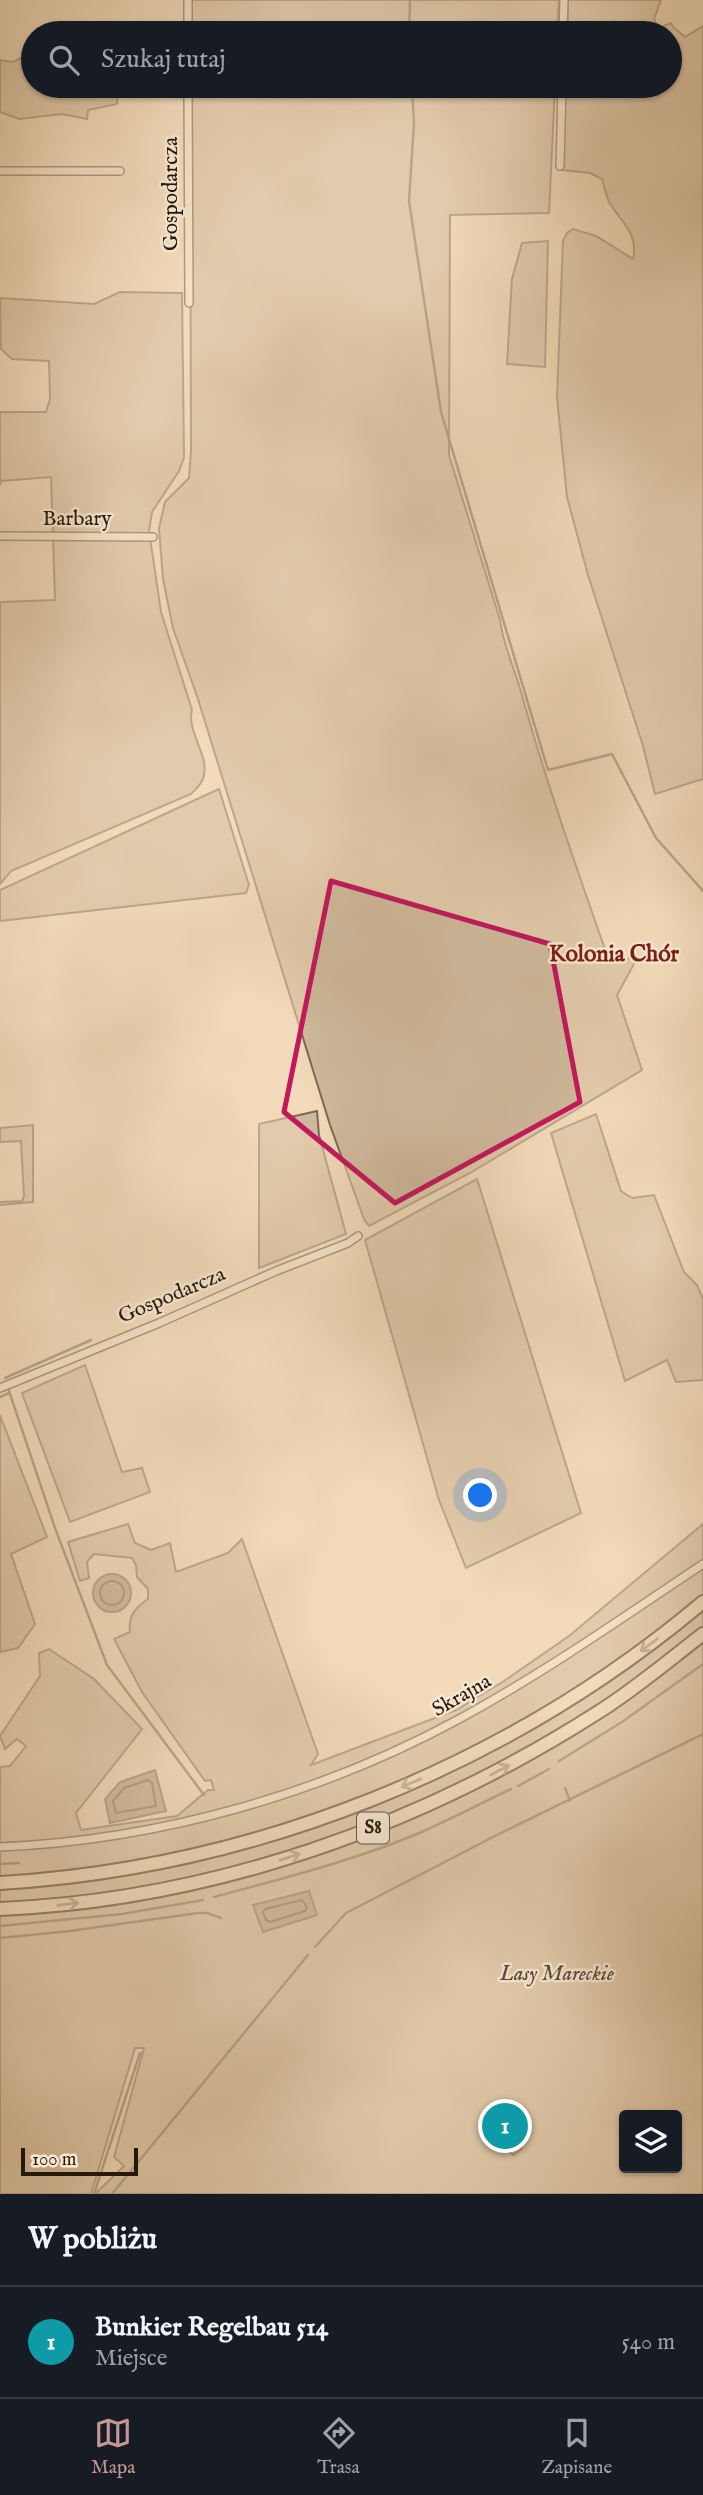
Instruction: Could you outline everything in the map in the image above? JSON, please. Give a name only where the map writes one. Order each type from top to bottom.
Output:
[{"type":"highway","name":"S8","points":[[0,1883],[101,1872],[181,1858],[299,1826],[381,1796],[482,1749],[553,1710],[615,1670],[703,1602]]},
{"type":"highway","name":"S8","points":[[0,1909],[103,1900],[223,1877],[383,1824],[447,1797],[566,1732],[620,1697],[703,1634]]},
{"type":"street","points":[[188,0],[188,21]]},
{"type":"street","points":[[563,21],[564,0]]},
{"type":"street","name":"Gospodarcza","points":[[188,98],[189,303]]},
{"type":"street","points":[[560,166],[562,98]]},
{"type":"street","points":[[0,171],[120,171]]},
{"type":"street","name":"Barbary","points":[[0,536],[153,537]]},
{"type":"street","name":"Gospodarcza","points":[[0,1388],[348,1243],[358,1236]]},
{"type":"street","name":"Skrajna","points":[[0,1847],[121,1834],[217,1812],[331,1777],[435,1731],[541,1670],[703,1564]]},
{"type":"highlighted area","points":[[331,881],[550,944],[580,1102],[395,1203],[284,1112]]},
{"type":"green space","points":[[190,0],[559,0],[558,21],[190,21]]},
{"type":"green space","points":[[568,0],[661,0],[655,21],[567,21]]},
{"type":"green space","points":[[703,26],[703,779],[655,794],[643,746],[588,575],[567,497],[557,397],[563,241],[573,229],[596,236],[633,259],[633,242],[628,228],[609,202],[602,179],[590,173],[562,170],[565,98],[682,98],[682,34],[685,37]]},
{"type":"green space","points":[[21,58],[21,98],[117,98],[117,104],[88,110],[87,119],[62,114],[19,119],[0,112],[0,60],[13,62]]},
{"type":"green space","points":[[190,98],[554,98],[549,213],[450,215],[449,455],[541,759],[608,958],[623,961],[632,957],[634,964],[617,995],[642,1070],[470,1173],[369,1226],[364,1219],[330,1125],[198,699],[173,628],[163,579],[159,528],[165,502],[189,478]]},
{"type":"green space","points":[[548,241],[545,367],[507,364],[512,279],[522,243]]},
{"type":"green space","points":[[120,292],[182,293],[184,458],[179,471],[152,512],[149,531],[161,612],[192,710],[191,719],[202,755],[204,772],[201,783],[191,794],[11,871],[0,884],[0,602],[55,600],[51,477],[1,481],[0,485],[0,412],[46,412],[50,399],[49,361],[12,359],[1,349],[0,298],[94,304]]},
{"type":"green space","points":[[219,789],[249,885],[246,893],[0,921],[0,890]]},
{"type":"green space","points":[[317,1111],[319,1135],[346,1234],[259,1268],[259,1124]]},
{"type":"green space","points":[[596,1114],[621,1191],[632,1198],[654,1195],[684,1272],[697,1285],[703,1299],[703,1380],[676,1382],[667,1360],[625,1381],[551,1133]]},
{"type":"green space","points":[[33,1125],[33,1202],[0,1205],[0,1202],[22,1201],[24,1196],[21,1141],[0,1142],[0,1128]]},
{"type":"green space","points":[[477,1179],[581,1513],[466,1568],[439,1500],[365,1240]]},
{"type":"green space","points":[[85,1365],[122,1472],[142,1468],[150,1492],[70,1522],[22,1393]]},
{"type":"green space","points":[[0,1415],[47,1537],[11,1554],[35,1624],[18,1648],[0,1652]]},
{"type":"green space","name":"Lasy Mareckie","points":[[128,1524],[135,1543],[151,1550],[170,1543],[176,1572],[228,1553],[242,1539],[318,1754],[311,1765],[456,1710],[504,1681],[569,1636],[703,1524],[703,2194],[95,2194],[124,2166],[114,2157],[144,2048],[135,2048],[91,2194],[0,2194],[0,1767],[10,1766],[26,1746],[17,1739],[5,1749],[0,1736],[40,1676],[39,1653],[49,1649],[94,1679],[142,1729],[76,1813],[81,1830],[177,1816],[208,1790],[214,1790],[211,1780],[205,1781],[142,1692],[114,1639],[130,1632],[133,1613],[148,1599],[148,1589],[137,1577],[132,1558],[94,1554],[87,1562],[89,1578],[80,1581],[68,1542]],"holes":[[[515,2117],[519,2121],[515,2137],[522,2149],[513,2155],[506,2147],[492,2147],[505,2137]]]},
{"type":"water","points":[[112,1574],[125,1580],[131,1593],[125,1606],[112,1612],[99,1606],[93,1593],[99,1580]]},
{"type":"water","points":[[155,1770],[166,1811],[110,1823],[105,1799],[120,1782]]},
{"type":"water","points":[[309,1891],[317,1915],[263,1932],[253,1905]]},
{"type":"waterway","points":[[409,21],[410,0]]},
{"type":"waterway","points":[[413,98],[414,123],[409,201],[441,412],[548,770],[612,754],[656,838],[703,891]]},
{"type":"waterway","points":[[5,1378],[91,1340]]},
{"type":"waterway","points":[[9,1391],[55,1528],[107,1665],[204,1795]]},
{"type":"waterway","points":[[0,1397],[9,1393]]},
{"type":"waterway","points":[[559,1761],[622,1722],[703,1664]]},
{"type":"waterway","points":[[315,1947],[346,1913],[703,1734]]},
{"type":"waterway","points":[[518,1786],[549,1769]]},
{"type":"waterway","points":[[565,1788],[570,1801]]},
{"type":"waterway","points":[[214,1897],[373,1851],[424,1831],[511,1789]]},
{"type":"waterway","points":[[0,1864],[19,1863]]},
{"type":"waterway","points":[[0,1926],[122,1914],[203,1900]]},
{"type":"waterway","points":[[0,1938],[198,1913],[221,1918]]},
{"type":"waterway","points":[[112,2194],[308,1955]]},
{"type":"waterway","points":[[94,2194],[140,2053]]},
{"type":"place","name":"Bunkier Regelbau 514","points":[[505,2126]]},
{"type":"district","name":"Kolonia Chór","points":[[614,954]]}]
